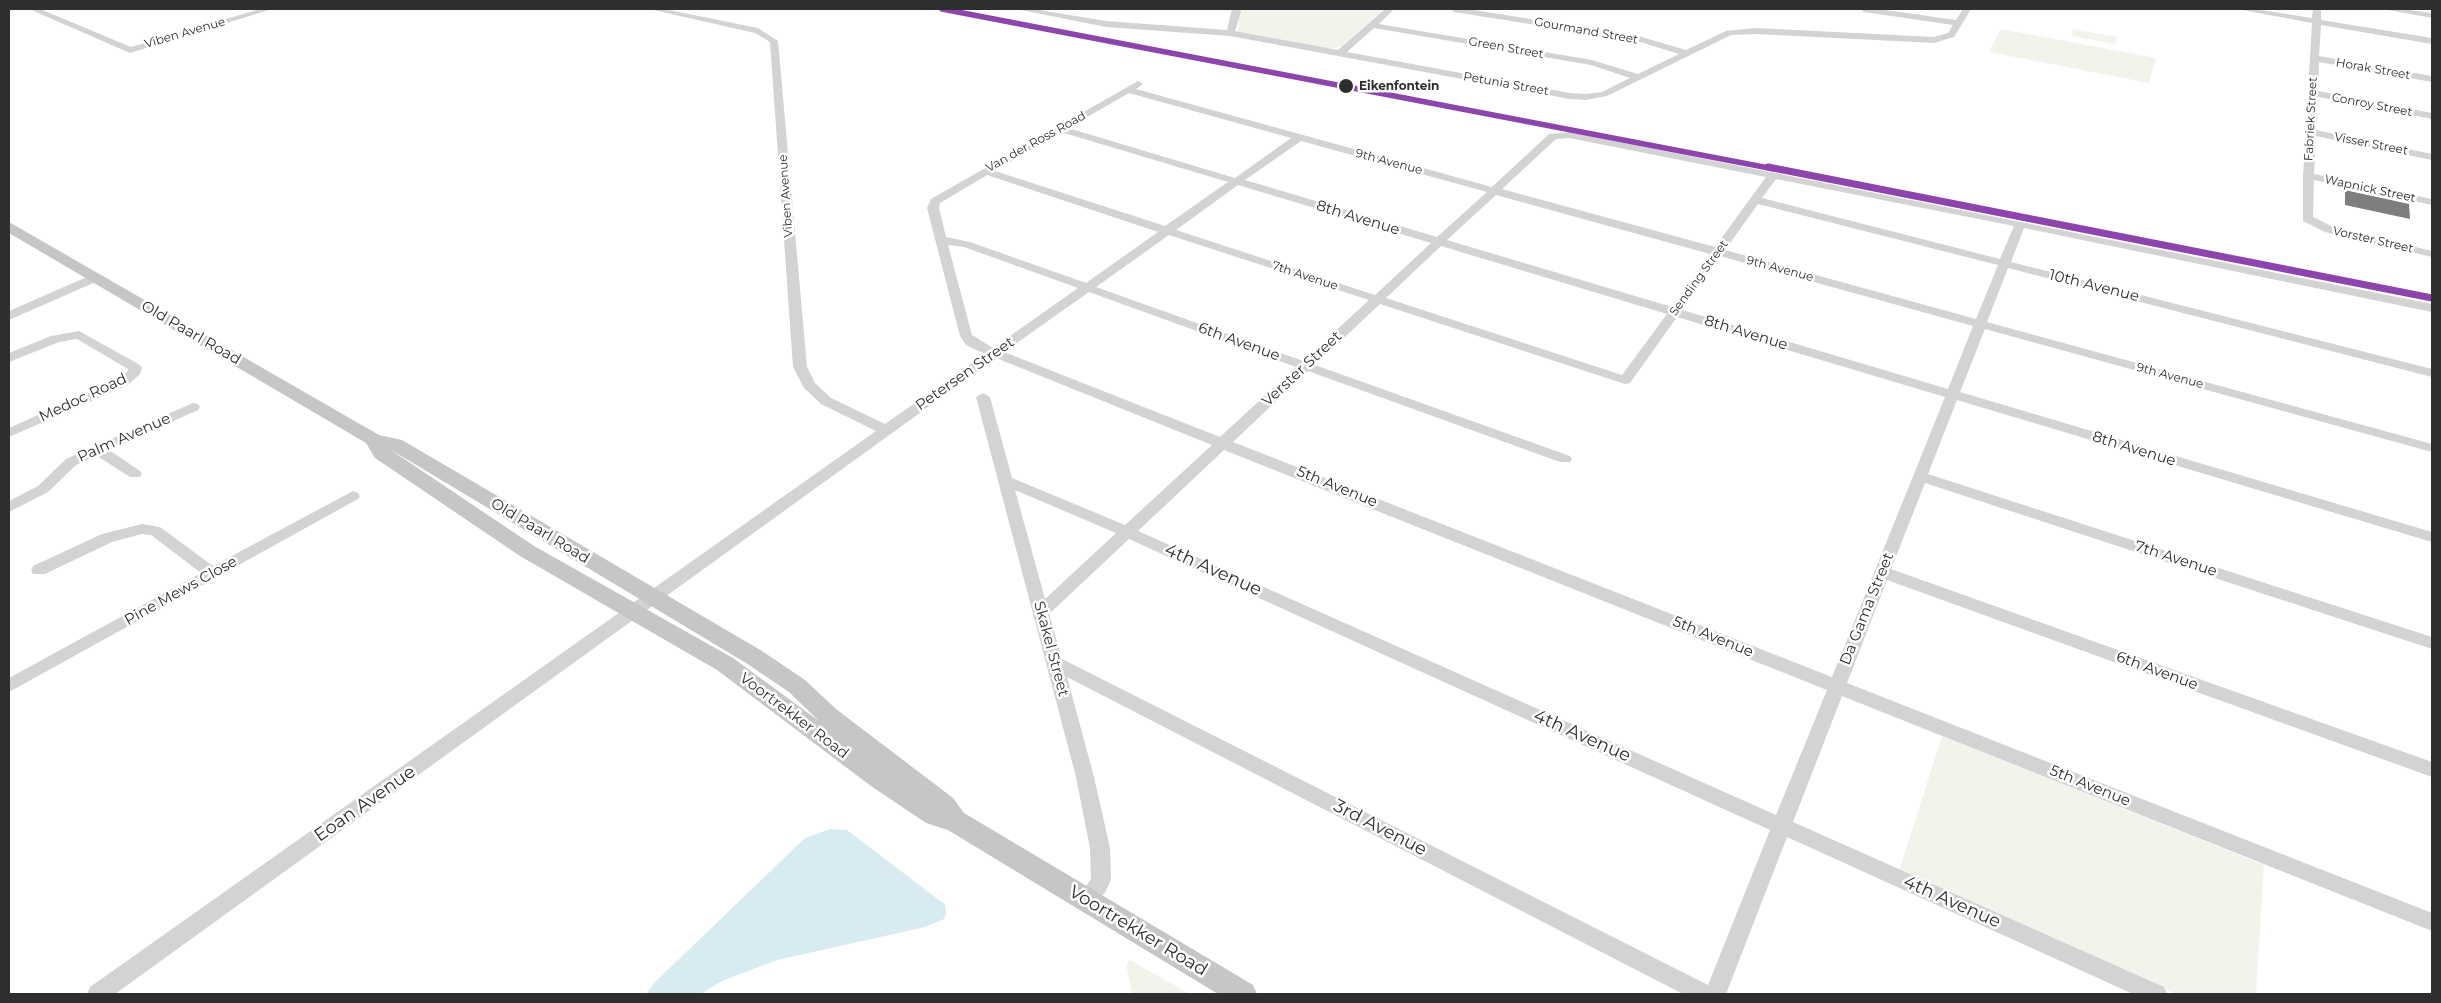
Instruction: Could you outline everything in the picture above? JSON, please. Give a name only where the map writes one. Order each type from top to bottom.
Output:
[{"type":"main road","name":"Old Paarl Road","points":[[9,227],[373,439],[395,444],[653,598]]},
{"type":"main road","name":"Old Paarl Road","points":[[373,439],[382,454],[527,551],[631,612]]},
{"type":"main road","name":"Voortrekker Road","points":[[653,598],[754,657],[797,686],[828,715],[944,805],[955,821]]},
{"type":"main road","name":"Voortrekker Road","points":[[631,612],[725,664],[880,779],[935,816],[955,821],[1243,994]]},
{"type":"street","name":"Viben Avenue","points":[[33,9],[130,50],[268,9]]},
{"type":"street","name":"Viben Avenue","points":[[653,9],[758,31],[774,40],[800,367],[809,385],[826,401],[885,430]]},
{"type":"street","name":"Petunia Street","points":[[1020,9],[1106,24],[1230,33],[1578,96],[1604,94],[1720,36],[1735,32],[1756,31],[1928,40],[1948,37],[1967,9]]},
{"type":"street","points":[[1230,33],[1237,12],[1236,9]]},
{"type":"street","points":[[1340,53],[1390,9]]},
{"type":"street","name":"Gourmand Street","points":[[1454,9],[1478,11],[1643,40],[1686,53]]},
{"type":"street","points":[[1864,9],[1958,24]]},
{"type":"street","points":[[2241,9],[2432,41]]},
{"type":"street","name":"Fabriek Street","points":[[2314,225],[2306,216],[2317,9]]},
{"type":"street","points":[[2387,9],[2432,16]]},
{"type":"street","name":"Green Street","points":[[1372,25],[1600,65],[1638,77]]},
{"type":"street","points":[[2341,30],[2432,46]]},
{"type":"street","name":"Horak Street","points":[[2314,58],[2432,79]]},
{"type":"street","name":"Van der Ross Road","points":[[941,240],[933,208],[935,201],[1133,87]]},
{"type":"street","name":"9th Avenue","points":[[1133,87],[1299,137],[2432,448]]},
{"type":"street","name":"Conroy Street","points":[[2312,93],[2432,116]]},
{"type":"street","name":"8th Avenue","points":[[1060,129],[2432,537]]},
{"type":"street","name":"Visser Street","points":[[2310,132],[2432,157]]},
{"type":"street","name":"Verster Street","points":[[1040,613],[1550,138],[1569,135],[1773,175]]},
{"type":"street","name":"Petersen Street","points":[[631,612],[1299,137]]},
{"type":"street","name":"7th Avenue","points":[[984,172],[1625,380]]},
{"type":"street","points":[[1773,175],[2432,308]]},
{"type":"street","name":"Sending Street","points":[[1625,380],[1773,175]]},
{"type":"street","name":"Wapnick Street","points":[[2308,176],[2432,202]]},
{"type":"street","name":"10th Avenue","points":[[1756,200],[2432,373]]},
{"type":"street","name":"Da Gama Street","points":[[1715,994],[2020,224]]},
{"type":"street","name":"Vorster Street","points":[[2314,225],[2432,254]]},
{"type":"street","points":[[941,240],[966,336],[979,347],[994,353]]},
{"type":"street","name":"6th Avenue","points":[[941,240],[966,244],[1565,459]]},
{"type":"street","points":[[9,316],[96,277]]},
{"type":"street","name":"Medoc Road","points":[[9,358],[56,339],[79,335],[135,368],[131,376],[122,382],[9,433]]},
{"type":"street","name":"5th Avenue","points":[[994,353],[2432,922]]},
{"type":"street","name":"Skakel Street","points":[[983,397],[1085,777],[1100,848],[1101,879],[1099,885],[1087,900]]},
{"type":"street","name":"Palm Avenue","points":[[9,507],[43,489],[71,462],[193,407]]},
{"type":"street","points":[[98,450],[135,474]]},
{"type":"street","name":"7th Avenue","points":[[1920,476],[2432,643]]},
{"type":"street","name":"4th Avenue","points":[[1007,481],[1127,532],[2156,994]]},
{"type":"street","name":"Pine Mews Close","points":[[9,686],[353,496]]},
{"type":"street","points":[[39,570],[107,538],[142,529],[155,531],[212,574]]},
{"type":"street","name":"6th Avenue","points":[[1882,572],[2432,770]]},
{"type":"street","name":"Eoan Avenue","points":[[98,994],[631,612]]},
{"type":"street","name":"3rd Avenue","points":[[1055,663],[1704,994]]},
{"type":"shaded area","points":[[1240,9],[1384,9],[1342,46],[1329,49],[1238,31]]},
{"type":"shaded area","points":[[2001,29],[2156,58],[2149,83],[1989,52]]},
{"type":"shaded area","points":[[2073,29],[2117,37],[2115,44],[2071,36]]},
{"type":"shaded area","points":[[1942,736],[2264,865],[2256,994],[2176,994],[1899,871]]},
{"type":"shaded area","points":[[830,829],[847,830],[945,904],[946,913],[944,919],[925,927],[777,960],[722,981],[701,994],[646,994],[654,983],[805,838]]},
{"type":"shaded area","points":[[1130,960],[1190,994],[1132,994],[1126,965]]},
{"type":"building","points":[[2345,190],[2409,204],[2410,219],[2345,205]]},
{"type":"transit line","points":[[942,9],[1507,116],[2432,298]]},
{"type":"place","name":"Eikenfontein","points":[[1346,86]]}]
